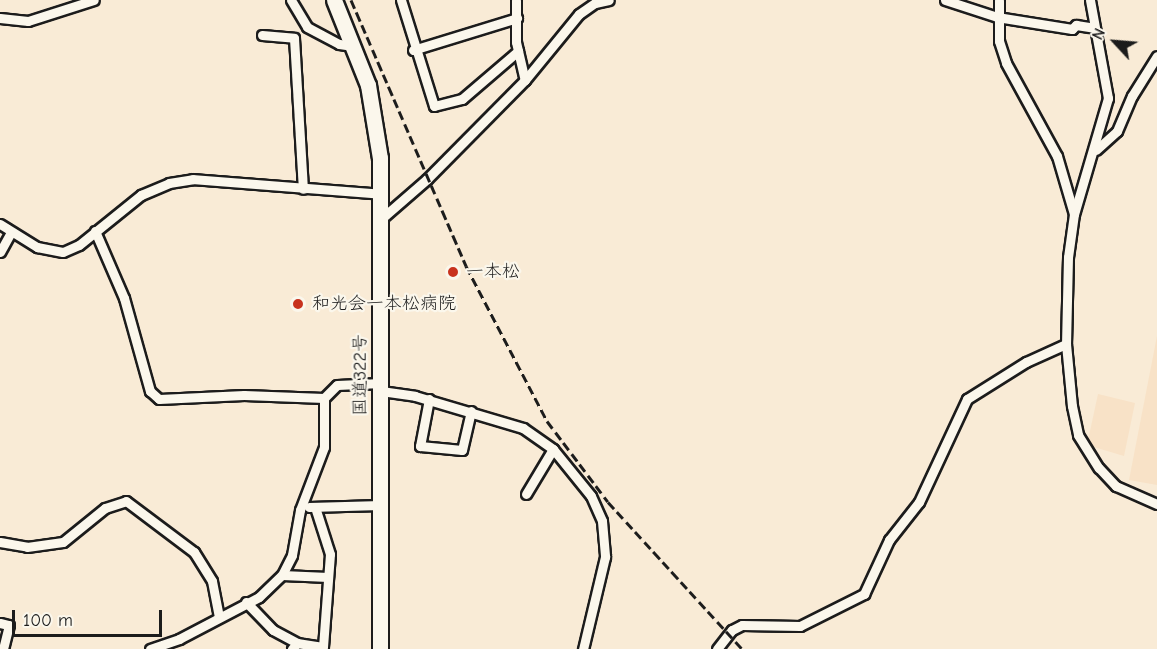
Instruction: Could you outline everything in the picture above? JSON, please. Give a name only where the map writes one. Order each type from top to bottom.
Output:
[{"type":"highway","name":"国道322号","points":[[334,0],[368,85],[376,121],[382,194],[380,649]]},
{"type":"street","points":[[0,18],[28,21],[94,0]]},
{"type":"street","points":[[291,0],[307,27],[339,44],[353,46]]},
{"type":"street","points":[[401,0],[413,50],[434,106],[462,99],[518,51]]},
{"type":"street","points":[[516,0],[518,51],[525,80]]},
{"type":"street","points":[[381,219],[427,179],[525,80],[579,14],[595,3],[609,0]]},
{"type":"street","points":[[945,0],[997,17],[1072,30],[1076,25],[1094,28]]},
{"type":"street","points":[[999,0],[997,17],[999,41],[1006,63],[1057,156],[1074,214]]},
{"type":"street","points":[[1090,0],[1108,98],[1096,150],[1074,214],[1068,257],[1066,344],[1072,406],[1087,451],[1116,486],[1157,504]]},
{"type":"street","points":[[413,50],[517,18]]},
{"type":"street","points":[[262,35],[294,38],[303,189]]},
{"type":"street","points":[[1096,150],[1117,131],[1132,96],[1157,56]]},
{"type":"street","points":[[0,224],[11,232],[55,252],[71,249],[141,195],[169,183],[193,179],[382,194]]},
{"type":"street","points":[[95,231],[124,298],[154,396],[163,400],[244,394],[324,398]]},
{"type":"street","points":[[0,252],[11,232]]},
{"type":"street","points":[[717,649],[732,630],[742,625],[800,626],[864,594],[889,540],[919,502],[967,399],[1026,362],[1066,344]]},
{"type":"street","points":[[150,649],[246,602],[267,590],[282,575],[292,555],[301,507],[324,447],[324,398],[337,385],[381,387],[471,411],[523,428],[553,449],[591,496],[604,537],[605,557],[583,649]]},
{"type":"street","points":[[429,399],[420,446],[462,450],[471,411]]},
{"type":"street","points":[[526,494],[553,449]]},
{"type":"street","points":[[0,542],[27,547],[63,542],[113,502],[126,501],[194,552],[212,581],[219,617]]},
{"type":"street","points":[[301,507],[381,505]]},
{"type":"street","points":[[246,602],[273,630],[295,646],[323,648],[328,577],[326,534],[315,507]]},
{"type":"street","points":[[282,575],[328,577]]},
{"type":"street","points":[[0,623],[9,625],[3,649]]},
{"type":"shaded area","points":[[1157,336],[1157,485],[1129,480]]},
{"type":"shaded area","points":[[1098,394],[1135,403],[1124,456],[1087,445]]},
{"type":"railway","points":[[351,0],[466,266],[547,421],[608,502],[742,649]]},
{"type":"place","name":"一本松","points":[[453,272]]},
{"type":"place","name":"和光会一本松病院","points":[[298,304]]}]
